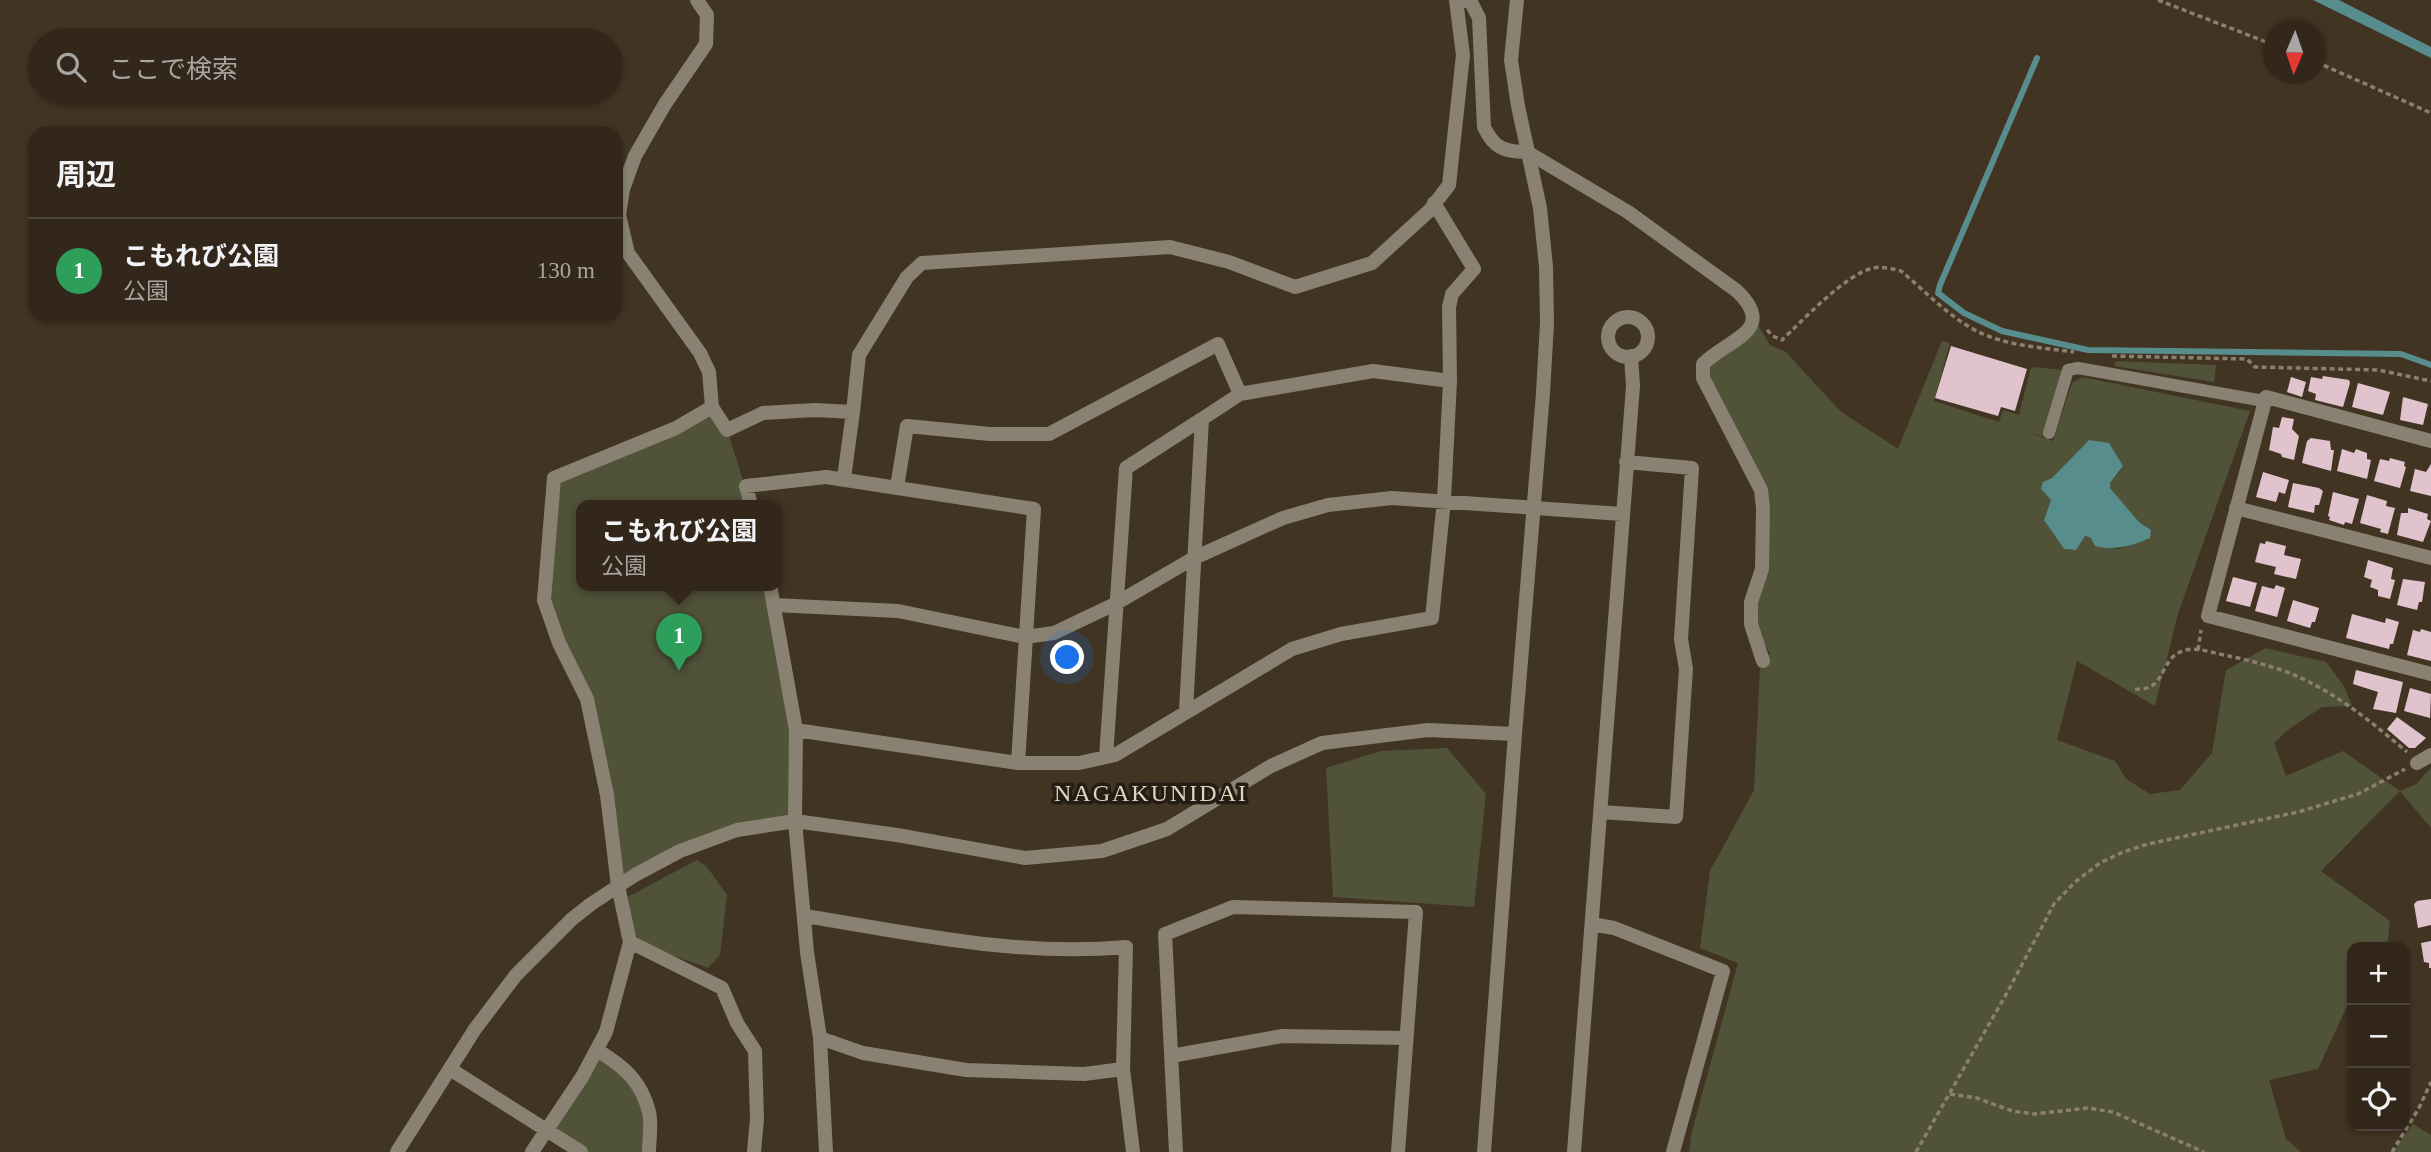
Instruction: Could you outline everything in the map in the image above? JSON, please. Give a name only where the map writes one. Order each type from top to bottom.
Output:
[{"type":"street","points":[[623,189],[635,156],[665,104],[706,44],[707,15],[696,0]]},
{"type":"street","points":[[844,478],[859,355],[907,277],[922,263],[1170,247],[1229,262],[1295,287],[1372,263],[1449,185],[1462,55],[1456,0]]},
{"type":"street","points":[[1465,0],[1471,2],[1479,18],[1484,127],[1492,142],[1511,152],[1527,152],[1628,212],[1737,291],[1750,304],[1754,316],[1749,330],[1714,353],[1703,364],[1703,378],[1761,490],[1762,569],[1751,602],[1751,624],[1763,660]]},
{"type":"street","points":[[1484,1152],[1543,393],[1546,289],[1540,208],[1511,60],[1517,0]]},
{"type":"street","points":[[796,730],[1018,763],[1079,763],[1115,755],[1292,649],[1341,634],[1432,618],[1444,500],[1451,294],[1474,269],[1434,203]]},
{"type":"street","points":[[623,234],[628,253],[701,353],[709,372],[712,407],[727,430],[763,413],[816,410],[852,412]]},
{"type":"street","points":[[897,487],[907,426],[990,434],[1049,434],[1218,344],[1240,394]]},
{"type":"street","points":[[1574,1152],[1633,386],[1631,356]]},
{"type":"street","points":[[1106,757],[1126,468],[1240,394],[1373,371],[1450,381]]},
{"type":"street","points":[[2431,441],[2266,397],[2208,615],[2431,674]]},
{"type":"street","points":[[532,1152],[582,1077],[606,1031],[630,942],[618,886],[607,795],[587,699],[559,643],[544,600],[554,478],[676,428],[712,407]]},
{"type":"street","points":[[1186,711],[1202,419]]},
{"type":"street","points":[[1600,812],[1676,817],[1686,669],[1681,639],[1692,468],[1626,462]]},
{"type":"street","points":[[750,500],[746,486],[826,477],[1034,509],[1018,763]]},
{"type":"street","points":[[774,605],[898,611],[1025,637],[1054,633],[1115,604],[1194,558],[1283,518],[1328,505],[1392,498],[1622,514]]},
{"type":"street","points":[[2236,508],[2431,558]]},
{"type":"street","points":[[771,591],[796,730],[795,821],[807,952],[821,1038],[825,1152]]},
{"type":"street","points":[[397,1152],[475,1029],[516,975],[572,919],[618,886],[680,851],[737,830],[795,821],[897,835],[1025,858],[1101,851],[1167,829],[1271,766],[1322,743],[1428,730],[1515,734]]},
{"type":"street","points":[[2417,763],[2431,754]]},
{"type":"street","points":[[1176,1152],[1165,934],[1233,907],[1416,912],[1398,1152]]},
{"type":"street","points":[[805,916],[983,944],[1062,951],[1126,947],[1123,1069],[1133,1152]]},
{"type":"street","points":[[1592,924],[1614,928],[1723,971],[1673,1152]]},
{"type":"street","points":[[630,942],[722,988],[737,1023],[755,1051],[757,1119],[754,1152]]},
{"type":"street","points":[[1171,1056],[1283,1036],[1406,1038]]},
{"type":"street","points":[[821,1038],[863,1053],[966,1070],[1084,1074],[1123,1069]]},
{"type":"street","points":[[597,1050],[624,1067],[637,1083],[650,1114],[649,1152]]},
{"type":"street","points":[[450,1069],[581,1152]]},
{"type":"lane","points":[[2049,433],[2068,370],[2078,368],[2264,401]]},
{"type":"path","points":[[2158,0],[2263,41]]},
{"type":"path","points":[[2326,67],[2431,113]]},
{"type":"path","points":[[1754,316],[1773,336],[1782,340],[1831,293],[1874,268],[1889,268],[1901,271],[1966,325],[1982,334],[2004,341],[2083,354]]},
{"type":"path","points":[[2110,356],[2247,359],[2255,367],[2378,370],[2431,381]]},
{"type":"path","points":[[1916,1152],[2054,904],[2075,882],[2100,863],[2123,852],[2148,844],[2298,812],[2358,794],[2417,763],[2378,728],[2342,701],[2300,677],[2236,658],[2185,650],[2171,657],[2156,685],[2144,690],[2135,689]]},
{"type":"path","points":[[2392,1152],[2419,1108],[2431,1082]]},
{"type":"path","points":[[1950,1094],[1977,1098],[2012,1111],[2034,1114],[2088,1108],[2113,1112],[2204,1152]]},
{"type":"green space","points":[[1755,320],[1770,345],[1786,352],[1840,411],[1898,449],[1942,341],[1950,343],[1934,401],[1999,422],[2003,410],[2019,415],[2031,367],[2064,370],[2045,437],[2028,432],[2053,441],[2072,383],[2082,377],[2250,411],[2178,614],[2155,706],[2077,661],[2057,740],[2115,761],[2126,779],[2150,794],[2180,790],[2212,753],[2226,670],[2266,648],[2326,662],[2344,686],[2352,706],[2322,707],[2289,729],[2274,743],[2286,776],[2343,751],[2400,791],[2321,871],[2390,921],[2386,942],[2347,942],[2347,1006],[2318,1069],[2269,1080],[2286,1139],[2301,1152],[1689,1152],[1691,1135],[1738,963],[1700,948],[1710,871],[1754,790],[1760,669],[1770,653],[1755,630],[1765,491],[1706,373],[1703,354]],"holes":[[[2089,440],[2121,470],[2110,483],[2110,488],[2139,522],[2151,530],[2120,549],[2095,546],[2091,538],[2084,536],[2076,550],[2064,549],[2044,520],[2051,500],[2043,482],[2052,478]]]},
{"type":"green space","points":[[2116,361],[2216,365],[2214,382],[2114,366]]},
{"type":"green space","points":[[712,407],[727,430],[749,500],[576,500],[576,591],[771,591],[796,730],[795,821],[737,830],[618,886],[587,699],[544,600],[554,478]]},
{"type":"green space","points":[[1447,748],[1486,794],[1474,907],[1333,897],[1326,768],[1381,751]]},
{"type":"green space","points":[[2431,768],[2431,828],[2400,791],[2416,784]]},
{"type":"green space","points":[[697,860],[707,867],[727,895],[720,955],[708,968],[663,952],[636,937],[622,900]]},
{"type":"green space","points":[[597,1050],[624,1067],[650,1114],[649,1152],[581,1152],[548,1130]]},
{"type":"green space","points":[[2413,1124],[2431,1135],[2431,1152],[2393,1152]]},
{"type":"water","points":[[2313,0],[2339,0],[2431,47],[2431,58]]},
{"type":"water","points":[[2089,440],[2109,443],[2123,466],[2110,483],[2110,488],[2139,522],[2151,530],[2150,538],[2110,548],[2095,546],[2091,538],[2085,536],[2076,550],[2064,549],[2044,520],[2051,500],[2041,489],[2043,482],[2052,478]]},
{"type":"building","points":[[1951,346],[2027,369],[2015,411],[2001,407],[1998,416],[1935,398]]},
{"type":"building","points":[[2323,376],[2349,380],[2343,407],[2315,400],[2316,394],[2308,391],[2311,377],[2322,379]]},
{"type":"building","points":[[2291,377],[2306,382],[2302,397],[2287,392]]},
{"type":"building","points":[[2358,383],[2390,392],[2383,415],[2352,407]]},
{"type":"building","points":[[2403,397],[2428,404],[2423,425],[2400,420]]},
{"type":"building","points":[[2282,417],[2294,419],[2292,429],[2299,436],[2294,460],[2269,450],[2273,427],[2279,428]]},
{"type":"building","points":[[2311,438],[2330,441],[2331,450],[2334,450],[2331,471],[2302,463],[2307,441]]},
{"type":"building","points":[[2342,449],[2354,453],[2356,449],[2367,453],[2367,459],[2371,460],[2367,479],[2337,471]]},
{"type":"building","points":[[2390,458],[2405,462],[2400,488],[2374,481],[2380,459],[2389,461]]},
{"type":"building","points":[[2431,464],[2431,496],[2410,491],[2415,469],[2426,472]]},
{"type":"building","points":[[2263,472],[2289,480],[2285,494],[2279,492],[2276,502],[2256,497]]},
{"type":"building","points":[[2293,483],[2323,491],[2319,505],[2315,505],[2314,513],[2288,507]]},
{"type":"building","points":[[2333,492],[2359,499],[2352,524],[2345,522],[2344,525],[2329,520]]},
{"type":"building","points":[[2367,495],[2387,501],[2386,506],[2395,508],[2388,534],[2360,523]]},
{"type":"building","points":[[2408,508],[2428,514],[2427,519],[2431,521],[2423,542],[2397,535],[2401,513],[2408,513]]},
{"type":"building","points":[[2266,541],[2286,546],[2284,555],[2301,559],[2296,579],[2274,574],[2276,567],[2255,562],[2260,543],[2265,544]]},
{"type":"building","points":[[2368,560],[2393,568],[2391,579],[2395,580],[2390,599],[2378,596],[2378,590],[2370,587],[2372,580],[2364,577]]},
{"type":"building","points":[[2233,577],[2257,583],[2250,607],[2226,601]]},
{"type":"building","points":[[2403,579],[2425,582],[2422,602],[2419,602],[2417,610],[2397,605]]},
{"type":"building","points":[[2276,585],[2285,588],[2277,617],[2255,611],[2262,586],[2274,589]]},
{"type":"building","points":[[2293,600],[2319,608],[2310,628],[2287,621]]},
{"type":"building","points":[[2352,614],[2385,623],[2386,618],[2399,622],[2389,649],[2346,638]]},
{"type":"building","points":[[2421,629],[2431,632],[2431,661],[2407,655],[2413,630],[2420,632]]},
{"type":"building","points":[[2356,670],[2403,682],[2396,713],[2373,709],[2378,692],[2353,684]]},
{"type":"building","points":[[2410,688],[2431,694],[2430,718],[2404,711]]},
{"type":"building","points":[[2397,717],[2426,738],[2415,748],[2409,748],[2387,729]]},
{"type":"building","points":[[2431,899],[2431,925],[2418,928],[2414,904]]},
{"type":"building","points":[[2431,941],[2429,968],[2429,963],[2424,962],[2421,943]]},
{"type":"waterway","points":[[2037,58],[1938,293],[1964,313],[2002,331],[2088,350],[2401,354],[2431,365]]},
{"type":"place","name":"こもれび公園","points":[[679,671]]},
{"type":"district","name":"NAGAKUNIDAI","points":[[1151,793]]}]
